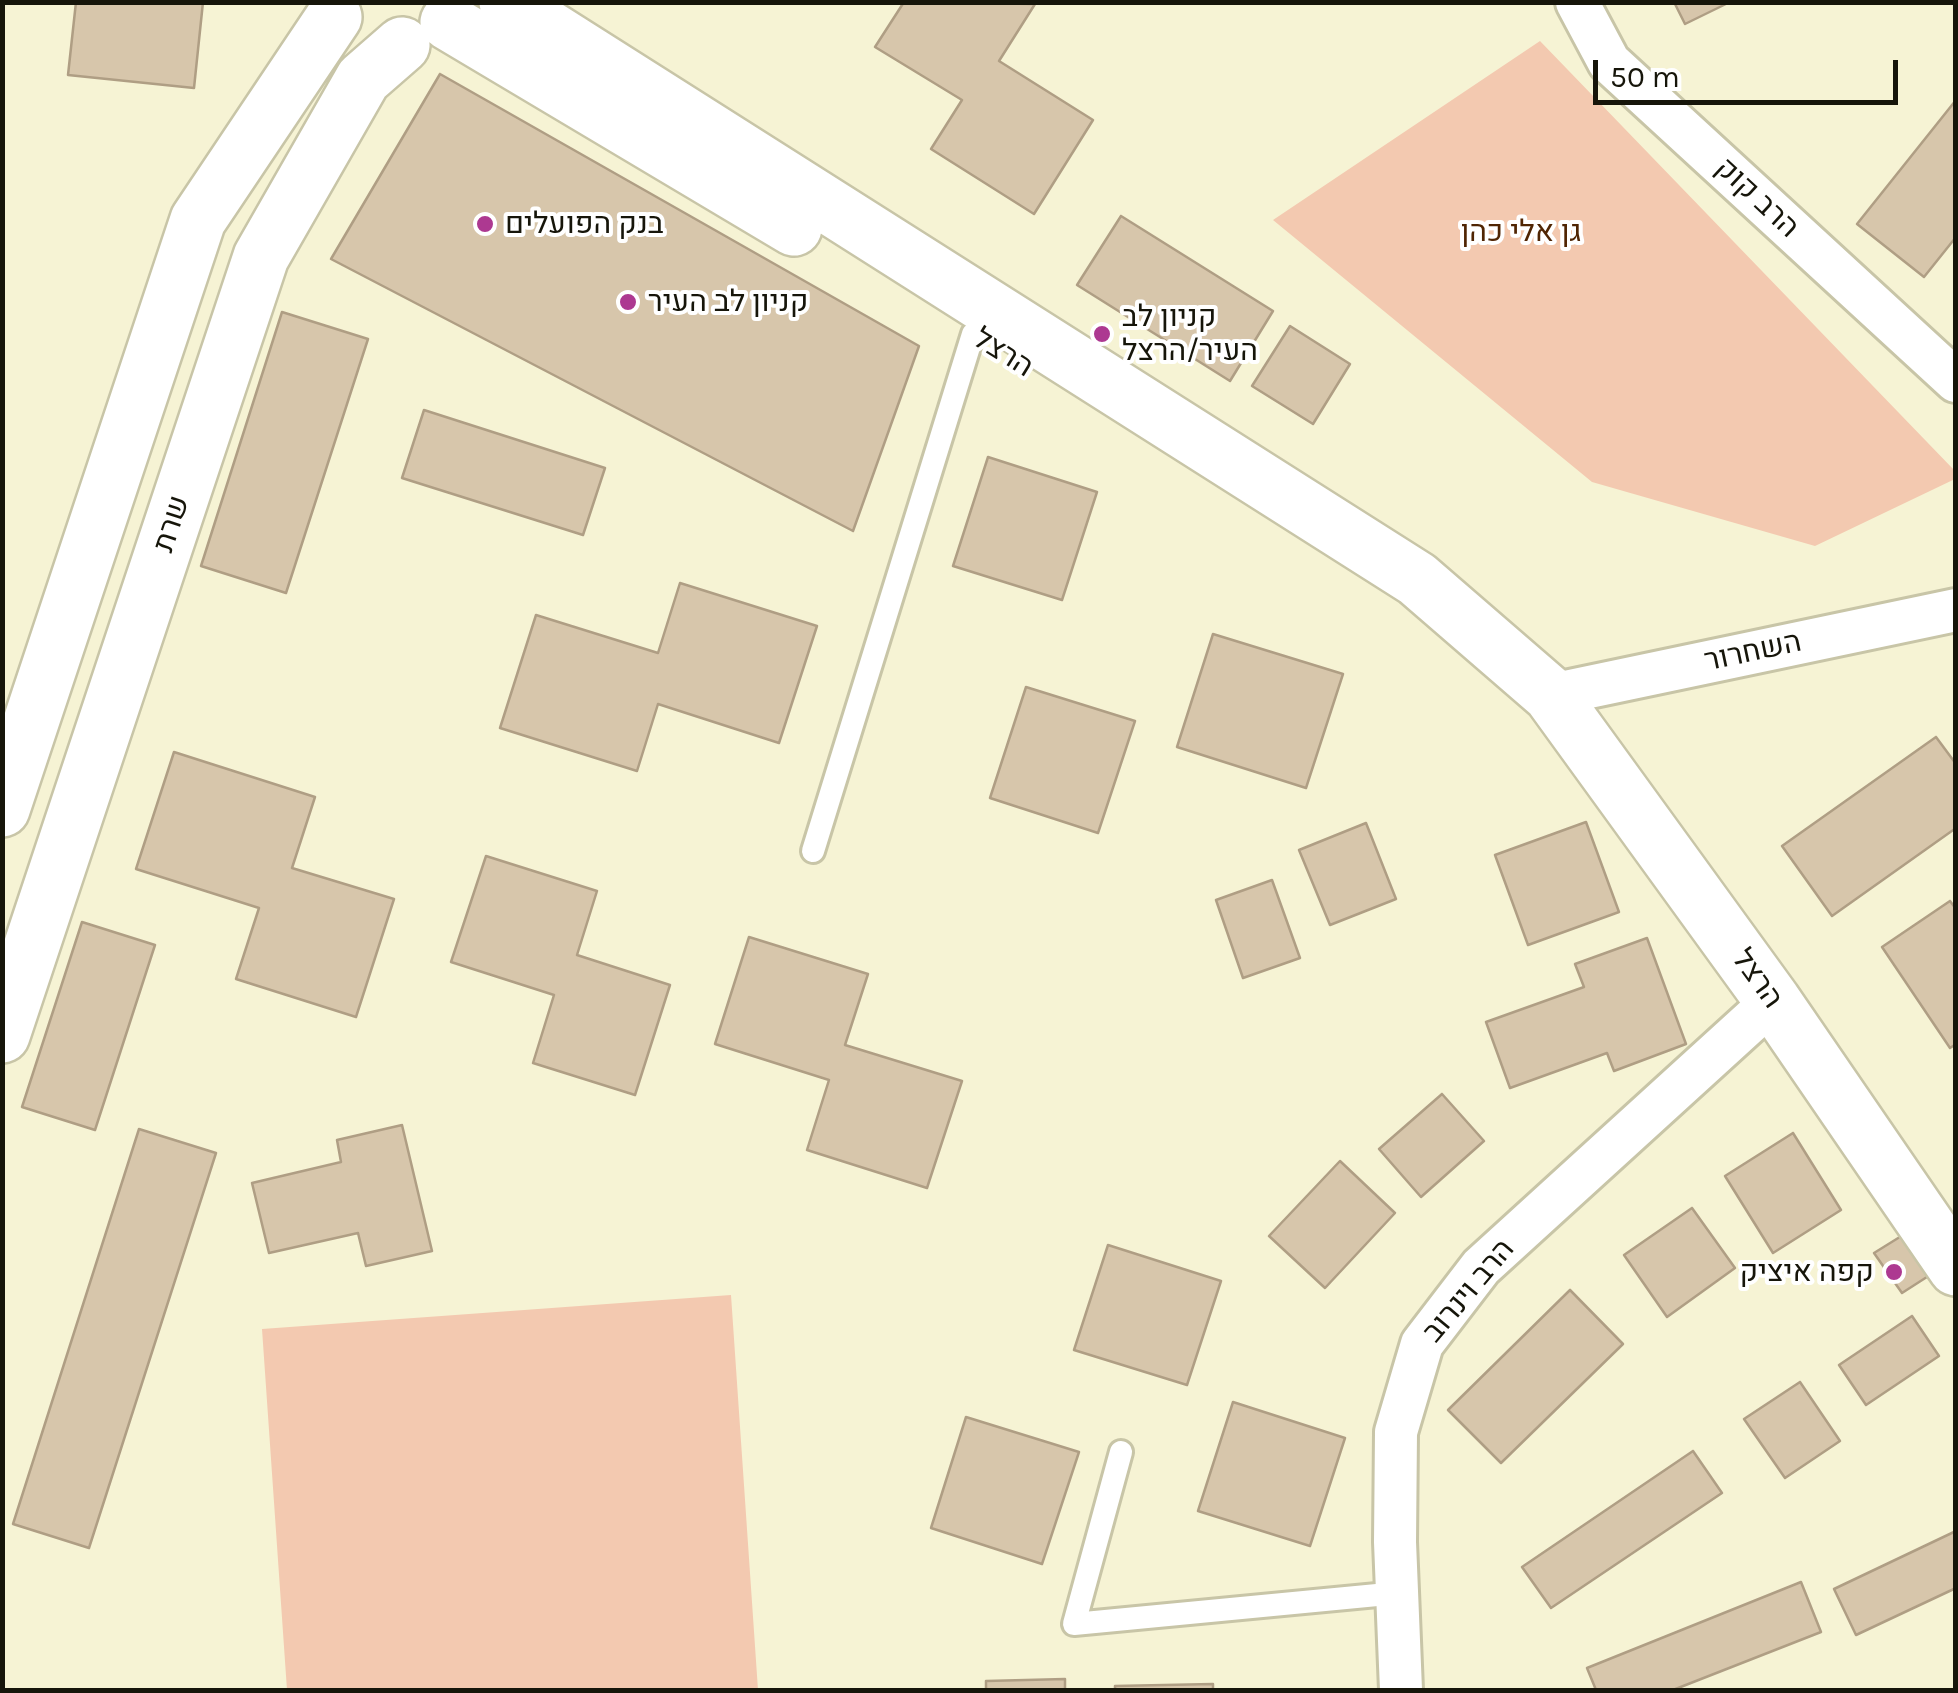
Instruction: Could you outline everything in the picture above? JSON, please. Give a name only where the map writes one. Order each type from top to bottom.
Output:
[{"type":"street","name":"הרצל","points":[[507,2],[1417,580],[1551,695],[1773,1001],[1956,1268]]},
{"type":"street","name":"הרב קוק","points":[[1577,2],[1609,62],[1956,381]]},
{"type":"street","name":"הרצל","points":[[330,10],[353,34],[377,44],[437,23],[973,334],[1384,595],[1551,695]]},
{"type":"street","points":[[2,809],[198,220],[330,10]]},
{"type":"street","name":"שרת","points":[[2,1036],[261,257],[363,79],[437,23]]},
{"type":"street","name":"השחרור","points":[[1551,695],[1956,610]]},
{"type":"street","name":"הרב וינרוב","points":[[1401,1690],[1396,1432],[1422,1344],[1481,1267],[1773,1001]]},
{"type":"lane","points":[[812,851],[973,334]]},
{"type":"lane","points":[[1121,1452],[1074,1624],[1398,1594]]},
{"type":"green space","name":"גן אלי כהן","points":[[1540,41],[1955,471],[1955,479],[1815,546],[1592,482],[1273,220]]},
{"type":"green space","points":[[731,1295],[758,1690],[287,1690],[262,1329]]},
{"type":"building","points":[[76,2],[203,2],[194,88],[68,75]]},
{"type":"building","points":[[904,2],[1035,4],[999,61],[1093,120],[1034,214],[931,149],[962,100],[875,47]]},
{"type":"building","points":[[1674,2],[1730,2],[1685,24]]},
{"type":"building","name":"קניון לב העיר","points":[[440,74],[919,346],[853,531],[331,259]]},
{"type":"building","points":[[1956,100],[1956,237],[1924,277],[1857,224]]},
{"type":"building","points":[[1121,216],[1273,311],[1230,381],[1077,285]]},
{"type":"building","points":[[282,312],[368,339],[286,593],[201,566]]},
{"type":"building","points":[[1290,326],[1350,364],[1313,424],[1252,386]]},
{"type":"building","points":[[424,410],[605,468],[583,535],[402,478]]},
{"type":"building","points":[[988,457],[1097,492],[1062,600],[953,566]]},
{"type":"building","points":[[680,583],[817,626],[779,743],[658,704],[637,771],[500,728],[536,615],[658,653]]},
{"type":"building","points":[[1213,634],[1343,674],[1306,788],[1177,747]]},
{"type":"building","points":[[1026,687],[1135,721],[1098,833],[990,798]]},
{"type":"building","points":[[1936,737],[1956,764],[1956,828],[1832,916],[1782,846]]},
{"type":"building","points":[[174,752],[315,797],[292,868],[394,899],[356,1017],[236,979],[259,908],[136,869]]},
{"type":"building","points":[[1586,822],[1619,912],[1528,945],[1495,855]]},
{"type":"building","points":[[1366,823],[1396,899],[1330,925],[1299,850]]},
{"type":"building","points":[[486,856],[597,891],[577,955],[670,985],[635,1095],[533,1063],[554,995],[451,962]]},
{"type":"building","points":[[1272,880],[1300,958],[1243,978],[1216,900]]},
{"type":"building","points":[[1950,901],[1956,909],[1956,1044],[1950,1048],[1882,947]]},
{"type":"building","points":[[82,922],[155,945],[95,1130],[22,1107]]},
{"type":"building","points":[[749,937],[868,974],[845,1045],[962,1081],[927,1188],[807,1150],[829,1080],[715,1044]]},
{"type":"building","points":[[1647,938],[1686,1044],[1614,1071],[1607,1053],[1510,1088],[1486,1022],[1584,987],[1575,964]]},
{"type":"building","points":[[1442,1094],[1484,1141],[1421,1197],[1379,1149]]},
{"type":"building","points":[[402,1125],[432,1251],[366,1266],[358,1233],[269,1253],[252,1183],[341,1162],[337,1140]]},
{"type":"building","points":[[139,1129],[216,1153],[89,1548],[13,1524]]},
{"type":"building","points":[[1793,1133],[1841,1210],[1773,1253],[1725,1176]]},
{"type":"building","points":[[1340,1161],[1395,1213],[1325,1288],[1269,1236]]},
{"type":"building","points":[[1692,1208],[1735,1268],[1667,1317],[1624,1255]]},
{"type":"building","points":[[1903,1235],[1930,1275],[1902,1293],[1874,1253]]},
{"type":"building","points":[[1108,1245],[1221,1281],[1187,1385],[1074,1350]]},
{"type":"building","points":[[1570,1290],[1623,1344],[1501,1463],[1448,1410]]},
{"type":"building","points":[[1912,1316],[1939,1356],[1866,1405],[1839,1365]]},
{"type":"building","points":[[1800,1382],[1840,1441],[1785,1478],[1744,1419]]},
{"type":"building","points":[[1233,1402],[1345,1438],[1310,1546],[1198,1511]]},
{"type":"building","points":[[966,1417],[1079,1452],[1042,1564],[931,1528]]},
{"type":"building","points":[[1693,1451],[1722,1493],[1551,1608],[1522,1567]]},
{"type":"building","points":[[1956,1531],[1956,1588],[1856,1635],[1834,1589]]},
{"type":"building","points":[[1801,1582],[1821,1632],[1673,1690],[1596,1690],[1587,1668]]},
{"type":"building","points":[[1065,1679],[1065,1690],[986,1690],[986,1681]]},
{"type":"building","points":[[1213,1684],[1213,1690],[1115,1690],[1115,1686]]},
{"type":"place","name":"בנק הפועלים","points":[[485,224]]},
{"type":"place","name":"קניון לב העיר","points":[[628,302]]},
{"type":"place","name":"קניון לב העיר/הרצל","points":[[1102,334]]},
{"type":"place","name":"קפה איציק","points":[[1894,1272]]}]
